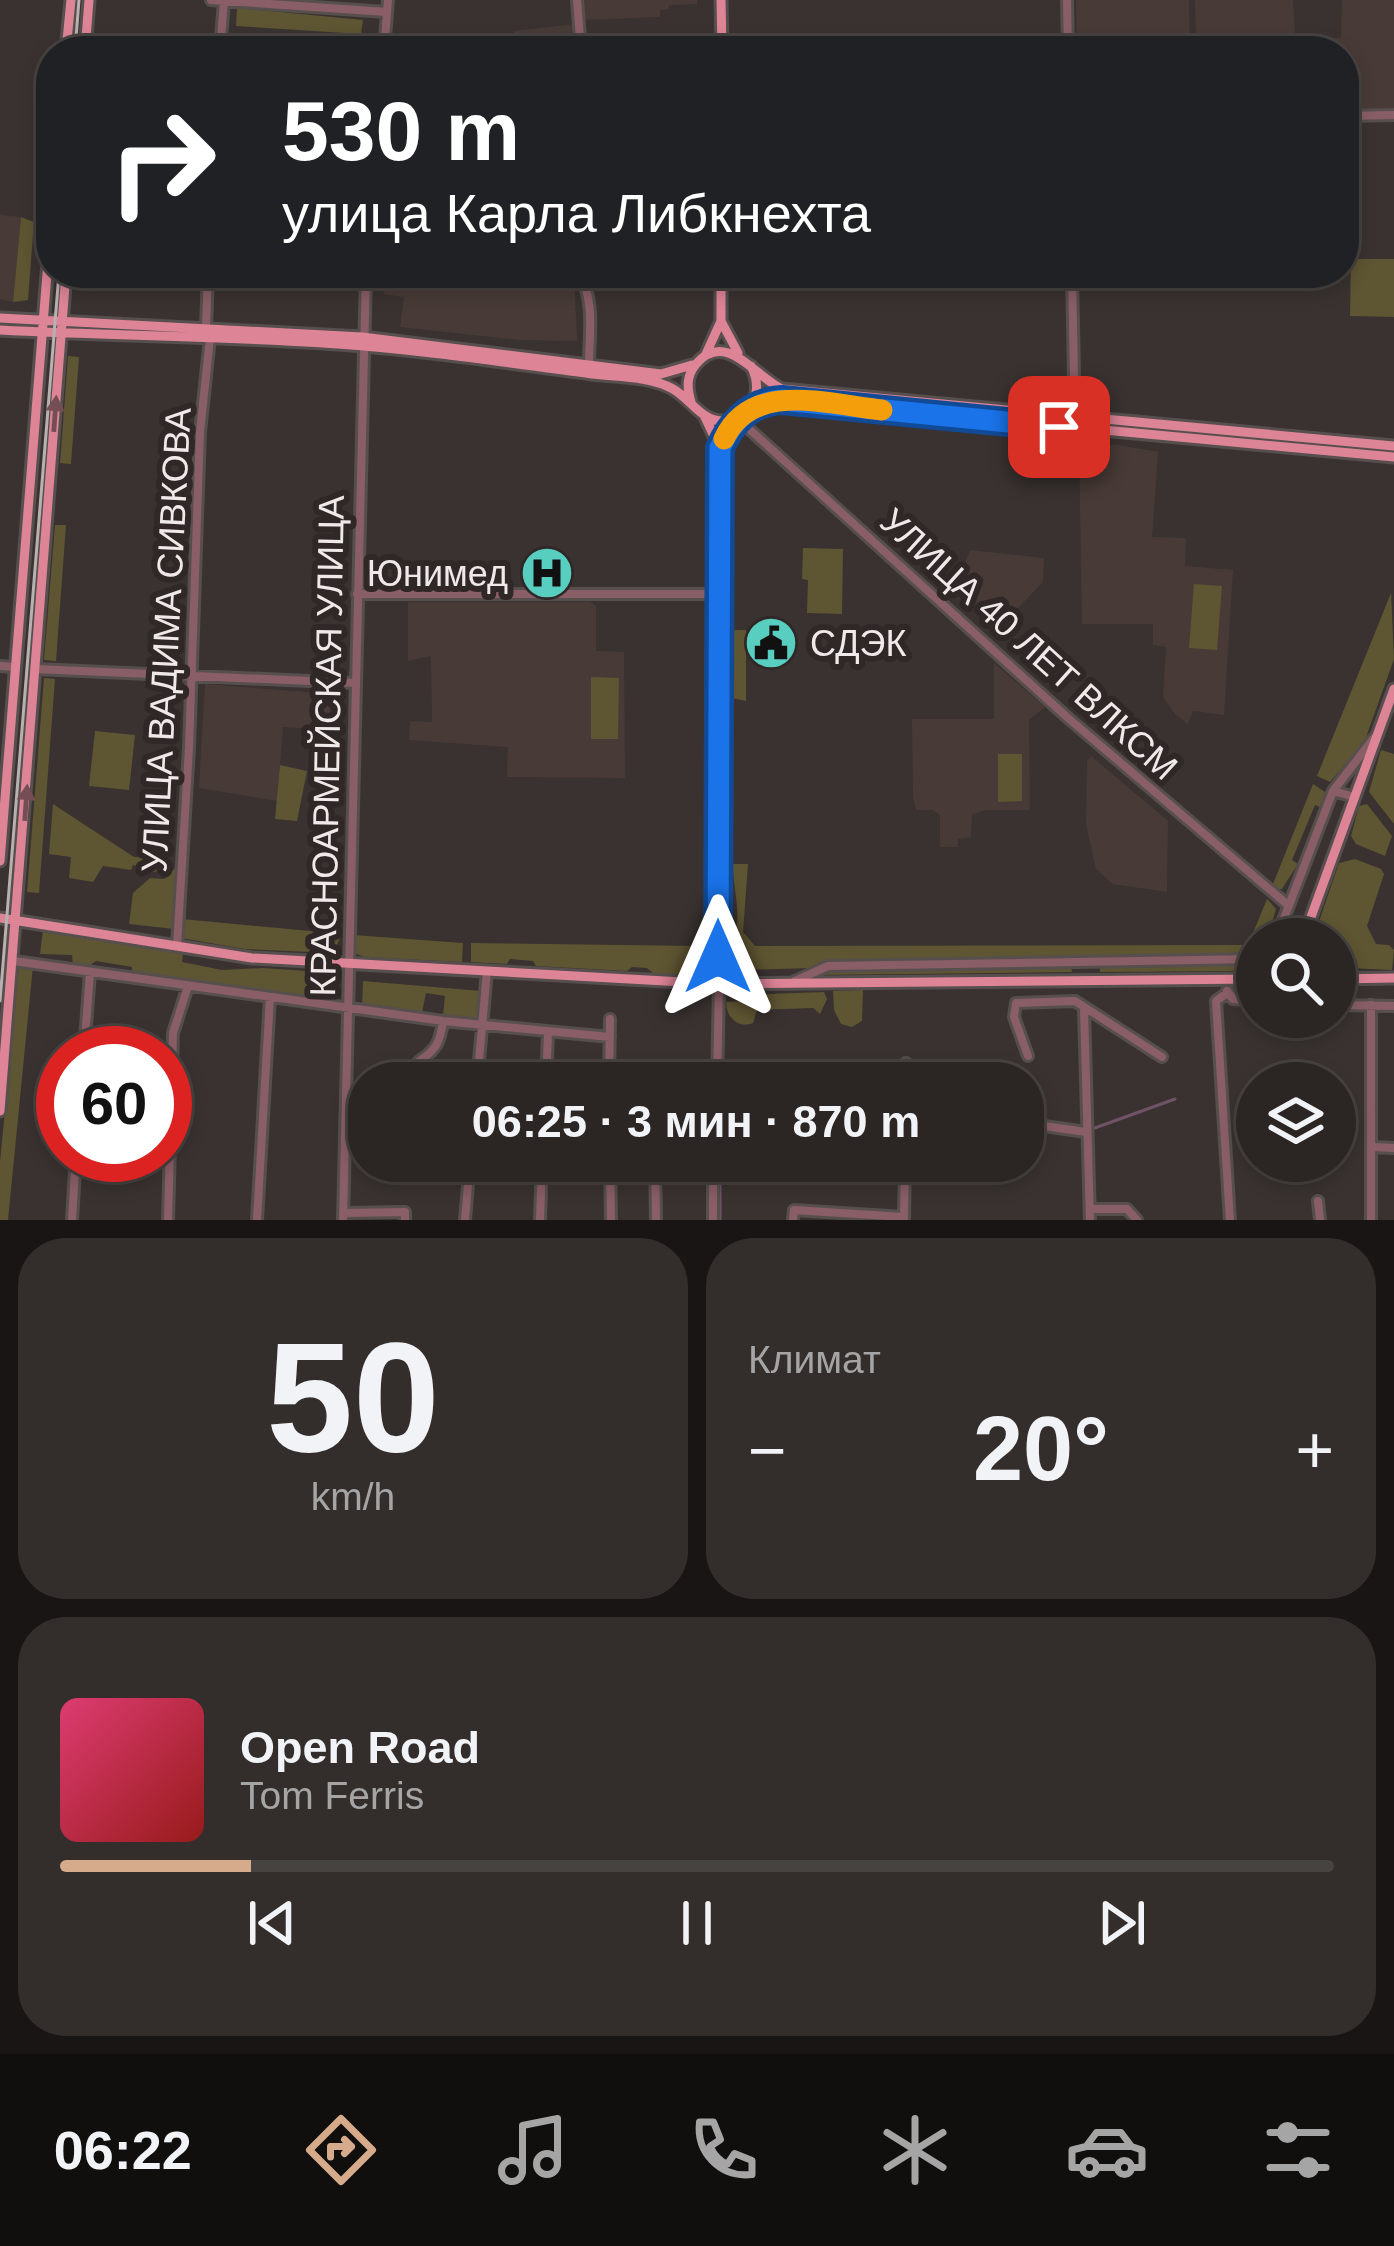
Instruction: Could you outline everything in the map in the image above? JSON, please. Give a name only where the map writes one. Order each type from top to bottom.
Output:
[{"type":"main road","points":[[67,36],[71,0]]},
{"type":"main road","points":[[86,36],[89,0]]},
{"type":"main road","points":[[722,0],[722,36]]},
{"type":"main road","points":[[0,861],[45,288]]},
{"type":"main road","points":[[0,1112],[65,288]]},
{"type":"main road","points":[[722,288],[722,321],[741,357],[764,380],[782,389],[1394,457]]},
{"type":"main road","points":[[0,318],[42,327]]},
{"type":"main road","points":[[694,407],[688,387],[722,321]]},
{"type":"main road","points":[[0,329],[61,326],[362,341],[594,370],[659,382],[704,416],[720,422],[766,401],[782,400],[1394,446]]},
{"type":"main road","points":[[594,370],[661,374],[722,352],[741,357]]},
{"type":"main road","points":[[748,410],[758,386],[751,366]]},
{"type":"main road","points":[[704,416],[720,448],[718,984]]},
{"type":"main road","points":[[720,448],[737,418]]},
{"type":"main road","points":[[1311,918],[1394,689]]},
{"type":"main road","points":[[0,917],[252,958],[718,984],[1236,979]]},
{"type":"main road","points":[[1356,979],[1394,978]]},
{"type":"street","points":[[211,0],[387,12]]},
{"type":"street","points":[[221,36],[224,0]]},
{"type":"street","points":[[386,36],[388,0]]},
{"type":"street","points":[[577,0],[579,36]]},
{"type":"street","points":[[1067,0],[1068,36]]},
{"type":"street","points":[[1359,116],[1394,116]]},
{"type":"street","name":"УЛИЦА ВАДИМА СИВКОВА","points":[[177,946],[208,288]]},
{"type":"street","name":"КРАСНОАРМЕЙСКАЯ УЛИЦА","points":[[343,1217],[365,288]]},
{"type":"street","points":[[585,288],[594,370]]},
{"type":"street","points":[[1072,288],[1075,423]]},
{"type":"street","name":"УЛИЦА 40 ЛЕТ ВЛКСМ","points":[[737,418],[1068,718],[1289,906]]},
{"type":"street","points":[[356,594],[720,594]]},
{"type":"street","points":[[0,666],[15,667]]},
{"type":"street","points":[[36,669],[355,683]]},
{"type":"street","points":[[1284,918],[1333,790],[1378,732]]},
{"type":"street","points":[[1333,790],[1355,797]]},
{"type":"street","points":[[793,982],[827,966],[1236,959]]},
{"type":"street","points":[[14,961],[348,1009],[610,1037]]},
{"type":"street","points":[[479,1062],[487,971]]},
{"type":"street","points":[[86,1026],[90,972]]},
{"type":"street","points":[[1226,979],[1227,993],[1236,999]]},
{"type":"street","points":[[717,1062],[718,984]]},
{"type":"street","points":[[168,1220],[173,1033],[188,986]]},
{"type":"street","points":[[1227,993],[1216,1001],[1230,1220]]},
{"type":"street","points":[[257,1220],[269,997]]},
{"type":"street","points":[[1028,1056],[1014,1017],[1016,1004],[1076,1001],[1162,1057]]},
{"type":"street","points":[[1356,1005],[1394,1006]]},
{"type":"street","points":[[1371,1005],[1371,1220]]},
{"type":"street","points":[[1084,1008],[1090,1215],[1126,1209],[1136,1220]]},
{"type":"street","points":[[609,1062],[610,1019]]},
{"type":"street","points":[[418,1062],[440,1042],[443,1021]]},
{"type":"street","points":[[546,1062],[548,1033]]},
{"type":"street","points":[[1044,1126],[1087,1132]]},
{"type":"street","points":[[1372,1147],[1394,1148]]},
{"type":"street","points":[[72,1220],[74,1182]]},
{"type":"street","points":[[465,1220],[468,1182]]},
{"type":"street","points":[[540,1220],[541,1182]]},
{"type":"street","points":[[610,1182],[611,1220]]},
{"type":"street","points":[[656,1182],[656,1220]]},
{"type":"street","points":[[713,1182],[713,1220]]},
{"type":"street","points":[[794,1220],[794,1210],[904,1219],[905,1182]]},
{"type":"street","points":[[1318,1202],[1320,1220]]},
{"type":"street","points":[[343,1217],[405,1212],[405,1220]]},
{"type":"shaded area","points":[[582,0],[697,0],[697,4],[669,5],[660,10],[660,17],[582,20]]},
{"type":"shaded area","points":[[1076,0],[1189,0],[1190,36],[1077,36]]},
{"type":"shaded area","points":[[1195,0],[1293,0],[1295,36],[1196,36]]},
{"type":"shaded area","points":[[1342,0],[1394,0],[1394,109],[1359,110],[1359,36],[1341,36]]},
{"type":"shaded area","points":[[237,8],[363,20],[361,34],[236,26]]},
{"type":"shaded area","points":[[575,24],[575,36],[513,36],[514,31]]},
{"type":"shaded area","points":[[0,215],[21,217],[13,302],[0,299]]},
{"type":"shaded area","points":[[21,217],[34,222],[28,300],[13,302]]},
{"type":"shaded area","points":[[1359,259],[1394,259],[1394,317],[1350,316],[1350,288],[1359,288]]},
{"type":"shaded area","points":[[386,288],[575,288],[577,341],[400,327],[404,297],[383,294]]},
{"type":"shaded area","points":[[68,356],[79,357],[71,464],[60,463]]},
{"type":"shaded area","points":[[1079,445],[1158,452],[1152,537],[1186,538],[1185,566],[1233,570],[1224,715],[1193,711],[1188,724],[1175,714],[1163,697],[1166,647],[1153,645],[1153,624],[1082,624]]},
{"type":"shaded area","points":[[55,525],[66,525],[56,661],[44,660]]},
{"type":"shaded area","points":[[803,548],[843,549],[842,614],[807,613]]},
{"type":"shaded area","points":[[970,550],[1044,558],[1043,582],[996,631],[951,588],[944,589],[937,582],[964,566]]},
{"type":"shaded area","points":[[1194,584],[1222,586],[1217,650],[1189,648]]},
{"type":"shaded area","points":[[1391,593],[1394,659],[1364,743],[1330,782],[1317,776]]},
{"type":"shaded area","points":[[408,602],[590,602],[596,606],[596,651],[624,652],[625,778],[507,777],[508,747],[409,740],[410,721],[432,722],[431,656],[408,661]]},
{"type":"shaded area","points":[[728,630],[746,630],[746,701],[727,697],[732,690]]},
{"type":"shaded area","points":[[994,663],[1045,707],[1029,720],[1030,810],[972,814],[971,837],[958,839],[958,847],[940,847],[940,815],[916,810],[913,797],[912,719],[994,719]]},
{"type":"shaded area","points":[[591,677],[619,678],[618,739],[591,739]]},
{"type":"shaded area","points":[[44,678],[55,679],[39,893],[27,892]]},
{"type":"shaded area","points":[[205,684],[331,694],[328,730],[283,727],[277,801],[199,788]]},
{"type":"shaded area","points":[[95,731],[135,735],[129,790],[89,786]]},
{"type":"shaded area","points":[[1381,750],[1394,754],[1394,824],[1369,792]]},
{"type":"shaded area","points":[[998,754],[1022,754],[1022,801],[998,802]]},
{"type":"shaded area","points":[[1091,756],[1168,821],[1167,892],[1113,884],[1096,869],[1086,824],[1087,761]]},
{"type":"shaded area","points":[[280,765],[307,771],[297,821],[275,819]]},
{"type":"shaded area","points":[[1313,784],[1325,792],[1322,808],[1315,805],[1292,860],[1298,864],[1282,889],[1271,889]]},
{"type":"shaded area","points":[[53,804],[134,857],[169,859],[170,867],[154,872],[133,865],[131,870],[103,866],[93,882],[69,878],[71,857],[49,854]]},
{"type":"shaded area","points":[[1367,804],[1392,836],[1385,856],[1356,844],[1351,836],[1359,806]]},
{"type":"shaded area","points":[[1355,859],[1384,874],[1367,926],[1376,944],[1394,950],[1392,970],[1356,968],[1356,918],[1320,918],[1339,863]]},
{"type":"shaded area","points":[[733,864],[748,864],[743,932],[755,946],[1236,945],[1236,956],[828,962],[812,968],[740,970],[730,964],[727,930],[737,925]]},
{"type":"shaded area","points":[[176,867],[174,929],[129,924],[133,893],[150,878],[164,879]]},
{"type":"shaded area","points":[[1267,899],[1276,909],[1273,918],[1259,918]]},
{"type":"shaded area","points":[[182,919],[342,934],[333,953],[245,949],[181,938]]},
{"type":"shaded area","points":[[43,930],[183,954],[182,962],[222,970],[336,973],[336,1001],[132,974],[132,967],[96,961],[86,968],[73,967],[72,955],[40,954]]},
{"type":"shaded area","points":[[353,935],[463,943],[462,962],[364,957],[355,953]]},
{"type":"shaded area","points":[[471,943],[697,946],[696,975],[654,974],[632,967],[627,971],[536,966],[533,961],[510,959],[507,964],[471,962]]},
{"type":"shaded area","points":[[19,964],[33,966],[8,1220],[0,1220],[0,1162]]},
{"type":"shaded area","points":[[1100,964],[1236,964],[1236,971],[1100,972]]},
{"type":"shaded area","points":[[1071,966],[1072,972],[814,975],[828,970]]},
{"type":"shaded area","points":[[363,981],[481,991],[479,1021],[443,1015],[445,996],[426,993],[422,1012],[362,1007]]},
{"type":"shaded area","points":[[863,990],[862,1021],[852,1027],[841,1024],[833,991]]},
{"type":"shaded area","points":[[824,992],[827,999],[820,1014],[813,1008],[757,1010],[753,1023],[734,1020],[726,1002],[743,1001],[743,995]]},
{"type":"waterway","points":[[1092,1129],[1175,1099]]},
{"type":"waterway","points":[[1044,1122],[1079,1127]]},
{"type":"waterway","points":[[720,1182],[720,1220]]},
{"type":"tram line","points":[[76,36],[79,0]]},
{"type":"tram line","points":[[0,1001],[58,288]]},
{"type":"slow traffic","points":[[724,439],[737,418],[766,401],[882,410]]},
{"type":"place","name":"Юнимед","points":[[547,573]]},
{"type":"place","name":"СДЭК","points":[[771,643]]},
{"type":"route","points":[[718,957],[720,448],[729,428],[759,404],[782,400],[1059,427]]}]
